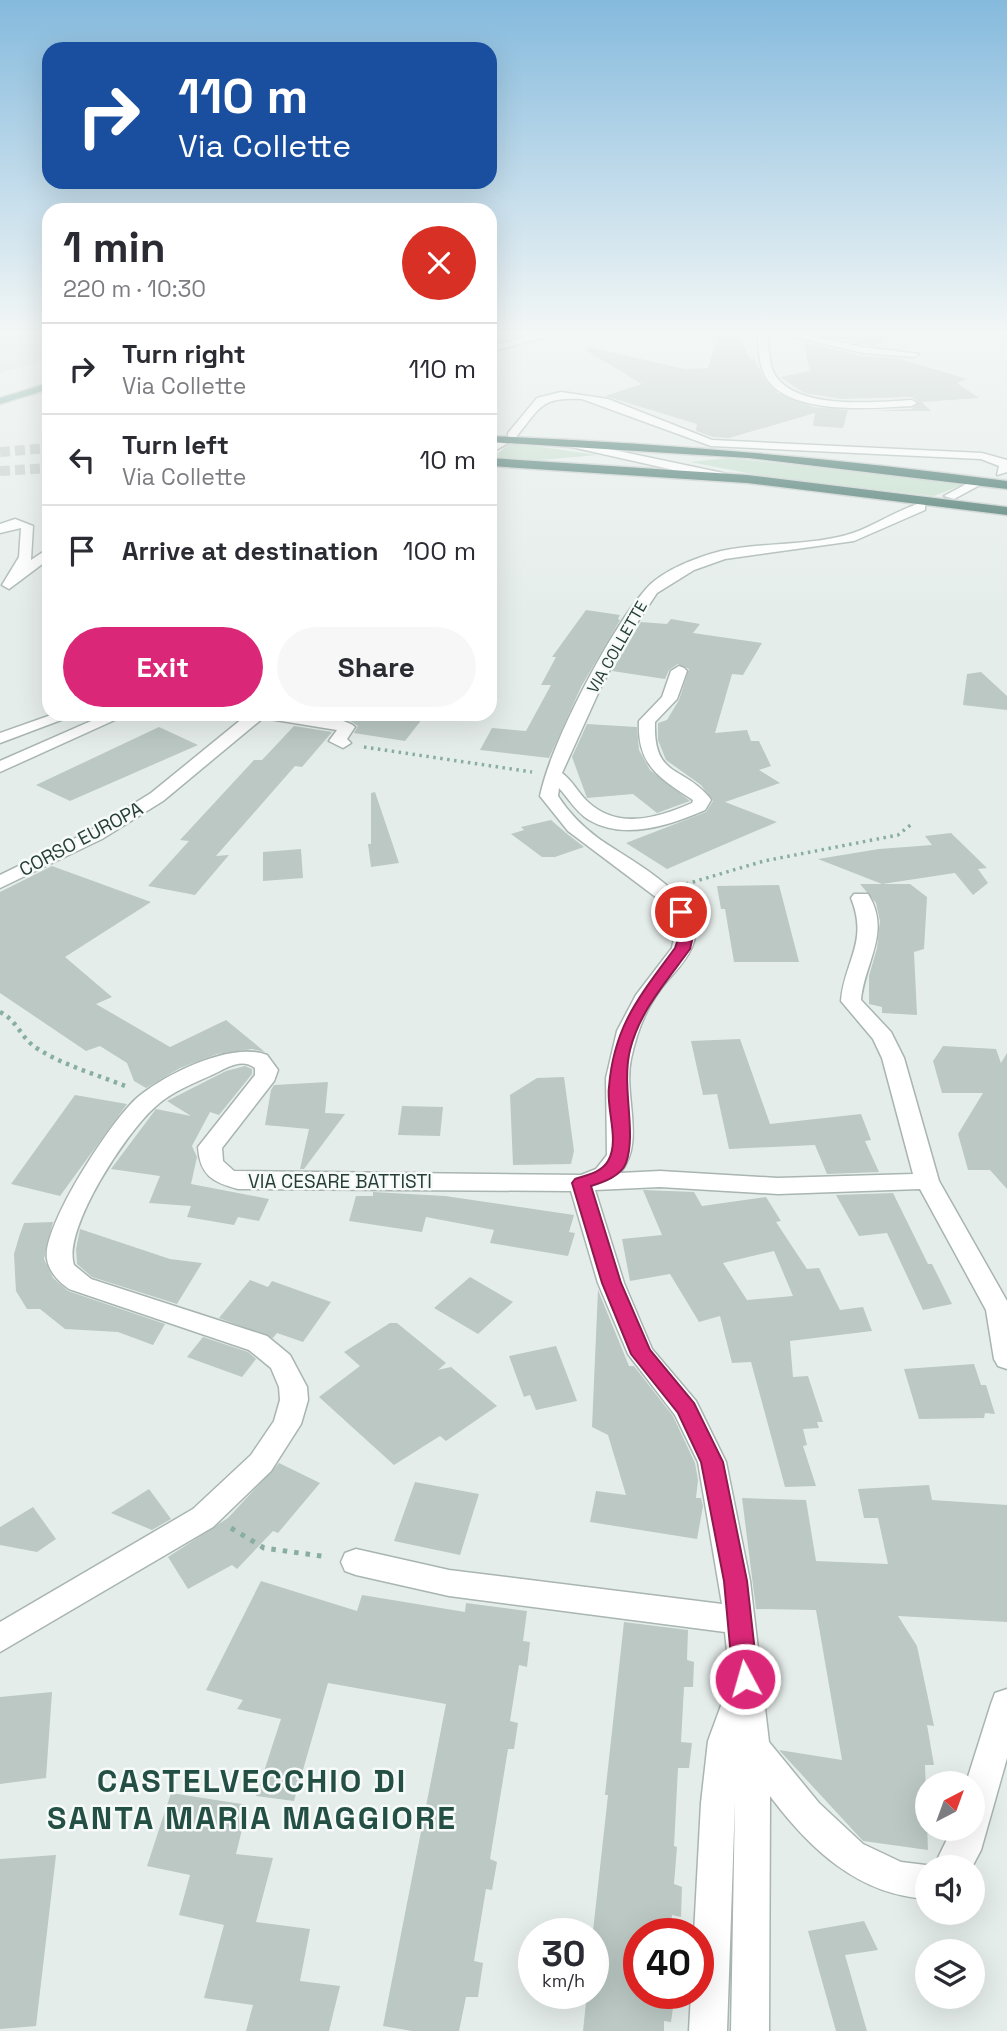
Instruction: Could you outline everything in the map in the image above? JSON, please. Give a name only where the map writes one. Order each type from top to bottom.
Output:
[{"type":"highway","points":[[497,445],[562,442],[721,452],[856,465],[1007,485]]},
{"type":"highway","points":[[497,462],[723,477],[1007,511]]},
{"type":"street","points":[[512,435],[520,426]]},
{"type":"street","points":[[659,426],[711,443],[982,456],[1006,464],[1000,472]]},
{"type":"street","points":[[562,442],[652,459],[723,477]]},
{"type":"street","points":[[588,467],[721,452]]},
{"type":"street","points":[[950,496],[974,485]]},
{"type":"street","name":"VIA COLLETTE","points":[[581,1183],[603,1176],[617,1163],[621,1132],[618,1069],[628,1031],[649,990],[683,949],[686,936],[681,912],[662,891],[575,830],[556,811],[549,796],[553,775],[618,641],[644,598],[663,582],[689,567],[723,555],[854,537],[921,507]]},
{"type":"street","points":[[0,529],[15,523],[27,526],[30,546],[26,563],[5,588]]},
{"type":"street","points":[[5,588],[42,558]]},
{"type":"street","points":[[553,775],[564,780],[580,805],[593,816],[615,826],[638,824],[699,806],[702,800],[670,777],[648,756],[645,746],[647,721],[669,699],[680,671]]},
{"type":"street","points":[[0,738],[49,721]]},
{"type":"street","points":[[0,767],[104,721]]},
{"type":"street","name":"CORSO EUROPA","points":[[0,882],[96,835],[158,797],[250,721]]},
{"type":"street","points":[[310,721],[347,727],[337,741],[343,743]]},
{"type":"street","points":[[861,898],[865,915],[865,955],[851,984],[851,1001],[883,1037],[893,1058],[927,1181],[956,1228],[999,1310],[1007,1359]]},
{"type":"street","name":"VIA CESARE BATTISTI","points":[[0,1637],[208,1513],[261,1463],[287,1424],[293,1399],[289,1374],[281,1362],[258,1343],[82,1285],[71,1278],[59,1260],[61,1241],[84,1188],[137,1112],[151,1099],[230,1058],[251,1057],[265,1065],[267,1076],[210,1147],[211,1164],[226,1177],[238,1181],[581,1183],[660,1179],[778,1186],[927,1181]]},
{"type":"street","points":[[581,1183],[611,1283],[642,1354],[687,1409],[712,1462],[740,1620],[753,1748],[750,2031]]},
{"type":"street","points":[[356,1562],[449,1583],[740,1620]]},
{"type":"street","points":[[708,2031],[718,1803],[725,1741],[745,1679]]},
{"type":"street","points":[[985,1775],[1007,1704]]},
{"type":"street","points":[[753,1748],[802,1810],[852,1856],[890,1879],[915,1882]]},
{"type":"path","points":[[343,743],[553,775]]},
{"type":"path","points":[[662,891],[764,861],[898,835],[913,823]]},
{"type":"path","points":[[0,1012],[17,1020],[27,1041],[151,1099]]},
{"type":"path","points":[[208,1513],[264,1548],[356,1562]]},
{"type":"green space","points":[[512,443],[598,455],[540,460],[497,459],[497,454]]},
{"type":"green space","points":[[728,458],[967,483],[934,496],[768,477],[690,462]]},
{"type":"building","points":[[697,426],[771,426],[729,438],[713,437],[696,431]]},
{"type":"building","points":[[813,426],[844,426],[843,428]]},
{"type":"building","points":[[586,610],[620,615],[620,620],[581,687],[549,758],[480,750],[492,728],[526,731],[551,685],[541,685],[556,657],[552,657]]},
{"type":"building","points":[[671,619],[700,624],[693,633],[762,643],[743,675],[732,674],[715,733],[747,730],[751,741],[759,741],[771,766],[759,770],[780,783],[725,802],[777,822],[667,869],[626,843],[706,812],[713,801],[701,785],[666,760],[658,740],[658,723],[667,720],[679,700],[689,669],[678,664],[669,670],[665,679],[612,671],[641,622],[667,624]]},
{"type":"building","points":[[981,672],[1007,696],[1007,710],[963,705],[967,674]]},
{"type":"building","points":[[350,721],[421,721],[405,741],[354,733],[358,726]]},
{"type":"building","points":[[587,724],[637,727],[639,750],[650,770],[690,801],[657,813],[633,794],[587,798],[572,757]]},
{"type":"building","points":[[294,726],[332,732],[302,767],[295,766],[216,856],[229,855],[195,895],[148,886],[189,841],[180,840],[254,760],[262,760]]},
{"type":"building","points":[[159,727],[198,745],[70,801],[36,785]]},
{"type":"building","points":[[375,792],[399,863],[371,867],[368,844],[371,844],[371,793]]},
{"type":"building","points":[[551,820],[584,847],[555,857],[542,857],[511,834],[524,830],[521,827]]},
{"type":"building","points":[[951,833],[987,868],[978,869],[988,883],[973,895],[955,873],[882,884],[818,859],[879,849],[932,845],[925,836]]},
{"type":"building","points":[[301,849],[303,878],[263,881],[263,852]]},
{"type":"building","points":[[52,866],[151,902],[65,957],[112,997],[96,1004],[170,1047],[226,1020],[265,1052],[252,1049],[217,1054],[180,1068],[146,1088],[134,1081],[127,1063],[100,1046],[86,1051],[0,993],[0,892]]},
{"type":"building","points":[[860,884],[910,884],[927,897],[924,949],[914,952],[917,1015],[882,1013],[882,1007],[869,1004],[869,976],[877,948],[880,921],[876,903]]},
{"type":"building","points":[[779,885],[799,962],[734,962],[725,909],[721,909],[717,886]]},
{"type":"building","points":[[740,1039],[770,1124],[861,1114],[871,1140],[865,1141],[879,1172],[827,1174],[815,1145],[729,1149],[717,1094],[703,1095],[691,1041]]},
{"type":"building","points":[[943,1046],[996,1049],[1001,1063],[1007,1053],[1007,1189],[990,1170],[968,1170],[958,1134],[983,1093],[942,1093],[933,1061]]},
{"type":"building","points":[[245,1066],[252,1069],[252,1074],[219,1115],[210,1112],[192,1146],[197,1157],[191,1184],[269,1199],[259,1221],[238,1217],[234,1225],[187,1217],[191,1206],[149,1203],[160,1176],[111,1169],[156,1109],[191,1116],[167,1101],[226,1071]]},
{"type":"building","points":[[564,1077],[574,1151],[571,1164],[513,1165],[510,1095],[537,1078]]},
{"type":"building","points":[[328,1082],[325,1113],[345,1114],[304,1169],[300,1169],[309,1129],[265,1125],[271,1090],[274,1085]]},
{"type":"building","points":[[75,1095],[127,1104],[60,1196],[11,1184]]},
{"type":"building","points":[[402,1106],[443,1107],[440,1136],[398,1135]]},
{"type":"building","points":[[643,1190],[694,1192],[702,1206],[766,1197],[781,1221],[776,1222],[807,1269],[819,1268],[840,1310],[863,1307],[872,1331],[790,1341],[793,1377],[808,1376],[823,1422],[817,1422],[819,1428],[803,1429],[807,1445],[803,1446],[816,1486],[785,1487],[751,1362],[732,1363],[720,1316],[699,1322],[670,1274],[630,1281],[622,1239],[662,1235]],"holes":[[[774,1251],[793,1296],[747,1300],[723,1263]]]},
{"type":"building","points":[[373,1192],[445,1196],[574,1215],[569,1232],[575,1233],[568,1256],[490,1243],[494,1230],[426,1217],[422,1232],[349,1221],[356,1196],[373,1196]]},
{"type":"building","points":[[893,1193],[928,1264],[932,1264],[952,1304],[923,1310],[887,1233],[859,1236],[836,1195]]},
{"type":"building","points":[[53,1222],[44,1259],[53,1278],[68,1291],[165,1324],[153,1345],[118,1332],[65,1329],[40,1309],[27,1309],[16,1291],[14,1254],[19,1237],[24,1223]]},
{"type":"building","points":[[80,1229],[170,1259],[202,1263],[177,1304],[92,1277],[77,1264],[76,1249]]},
{"type":"building","points":[[470,1277],[513,1302],[478,1334],[434,1308]]},
{"type":"building","points":[[250,1280],[268,1287],[272,1281],[331,1302],[303,1342],[277,1333],[273,1338],[219,1318]]},
{"type":"building","points":[[598,1290],[629,1366],[634,1366],[673,1416],[695,1463],[698,1480],[696,1498],[701,1498],[703,1506],[697,1539],[590,1522],[596,1491],[626,1495],[608,1435],[592,1427]]},
{"type":"building","points":[[390,1323],[397,1323],[446,1363],[438,1370],[451,1367],[497,1406],[446,1441],[440,1436],[394,1465],[319,1397],[360,1366],[344,1352]]},
{"type":"building","points":[[203,1337],[248,1352],[256,1359],[242,1377],[187,1357]]},
{"type":"building","points":[[556,1346],[577,1401],[536,1410],[530,1395],[524,1397],[509,1356]]},
{"type":"building","points":[[974,1364],[981,1385],[986,1385],[995,1414],[985,1413],[984,1418],[919,1419],[904,1369]]},
{"type":"building","points":[[279,1463],[320,1483],[278,1533],[273,1531],[237,1569],[232,1565],[188,1589],[168,1557],[228,1518]]},
{"type":"building","points":[[415,1482],[479,1494],[460,1555],[394,1541]]},
{"type":"building","points":[[929,1485],[932,1500],[1007,1505],[1007,1622],[898,1616],[917,1646],[934,1726],[927,1725],[934,1765],[925,1765],[925,1771],[915,1771],[915,1841],[928,1841],[928,1850],[863,1841],[779,1750],[842,1760],[816,1610],[756,1609],[742,1498],[806,1500],[816,1561],[888,1564],[878,1518],[864,1518],[858,1489]]},
{"type":"building","points":[[149,1489],[171,1519],[152,1530],[111,1513]]},
{"type":"building","points":[[33,1507],[56,1539],[37,1552],[0,1545],[0,1527]]},
{"type":"building","points":[[261,1581],[357,1611],[362,1595],[465,1612],[466,1603],[527,1611],[523,1641],[530,1642],[527,1667],[519,1665],[510,1721],[518,1723],[514,1749],[508,1749],[490,1859],[497,1862],[492,1890],[486,1889],[474,1961],[483,1963],[478,1997],[466,1997],[459,2031],[412,2031],[383,2026],[446,1704],[328,1683],[294,1801],[256,1796],[281,1719],[237,1709],[243,1700],[206,1690]]},
{"type":"building","points":[[624,1622],[688,1630],[687,1660],[694,1662],[693,1687],[684,1687],[681,1742],[692,1743],[689,1768],[678,1768],[674,1846],[677,1847],[674,1884],[682,1887],[681,1917],[672,1915],[672,1918],[623,1918],[623,2009],[673,2009],[671,2022],[664,2021],[664,2031],[583,2031],[585,2009],[609,2009],[609,1918],[594,1918],[608,1795],[605,1795]]},
{"type":"building","points":[[52,1692],[46,1778],[0,1784],[0,1697]]},
{"type":"building","points":[[171,1793],[248,1805],[236,1854],[273,1858],[256,1922],[310,1929],[300,1981],[340,1986],[329,2031],[246,2031],[253,2005],[204,1998],[224,1925],[179,1915],[190,1875],[147,1866]]},
{"type":"building","points":[[56,1855],[36,2026],[0,2029],[0,1859]]},
{"type":"building","points":[[864,1921],[878,1950],[845,1955],[867,2031],[836,2031],[808,1931]]},
{"type":"tunnel","points":[[0,452],[42,449]]},
{"type":"tunnel","points":[[0,471],[42,468]]},
{"type":"district","name":"CASTELVECCHIO DI SANTA MARIA MAGGIORE","points":[[252,1800]]},
{"type":"route","points":[[681,912],[686,936],[683,949],[649,990],[637,1010],[622,1049],[617,1089],[621,1132],[617,1163],[603,1176],[581,1183],[611,1283],[642,1354],[687,1409],[712,1462],[735,1581],[745,1679]]}]
